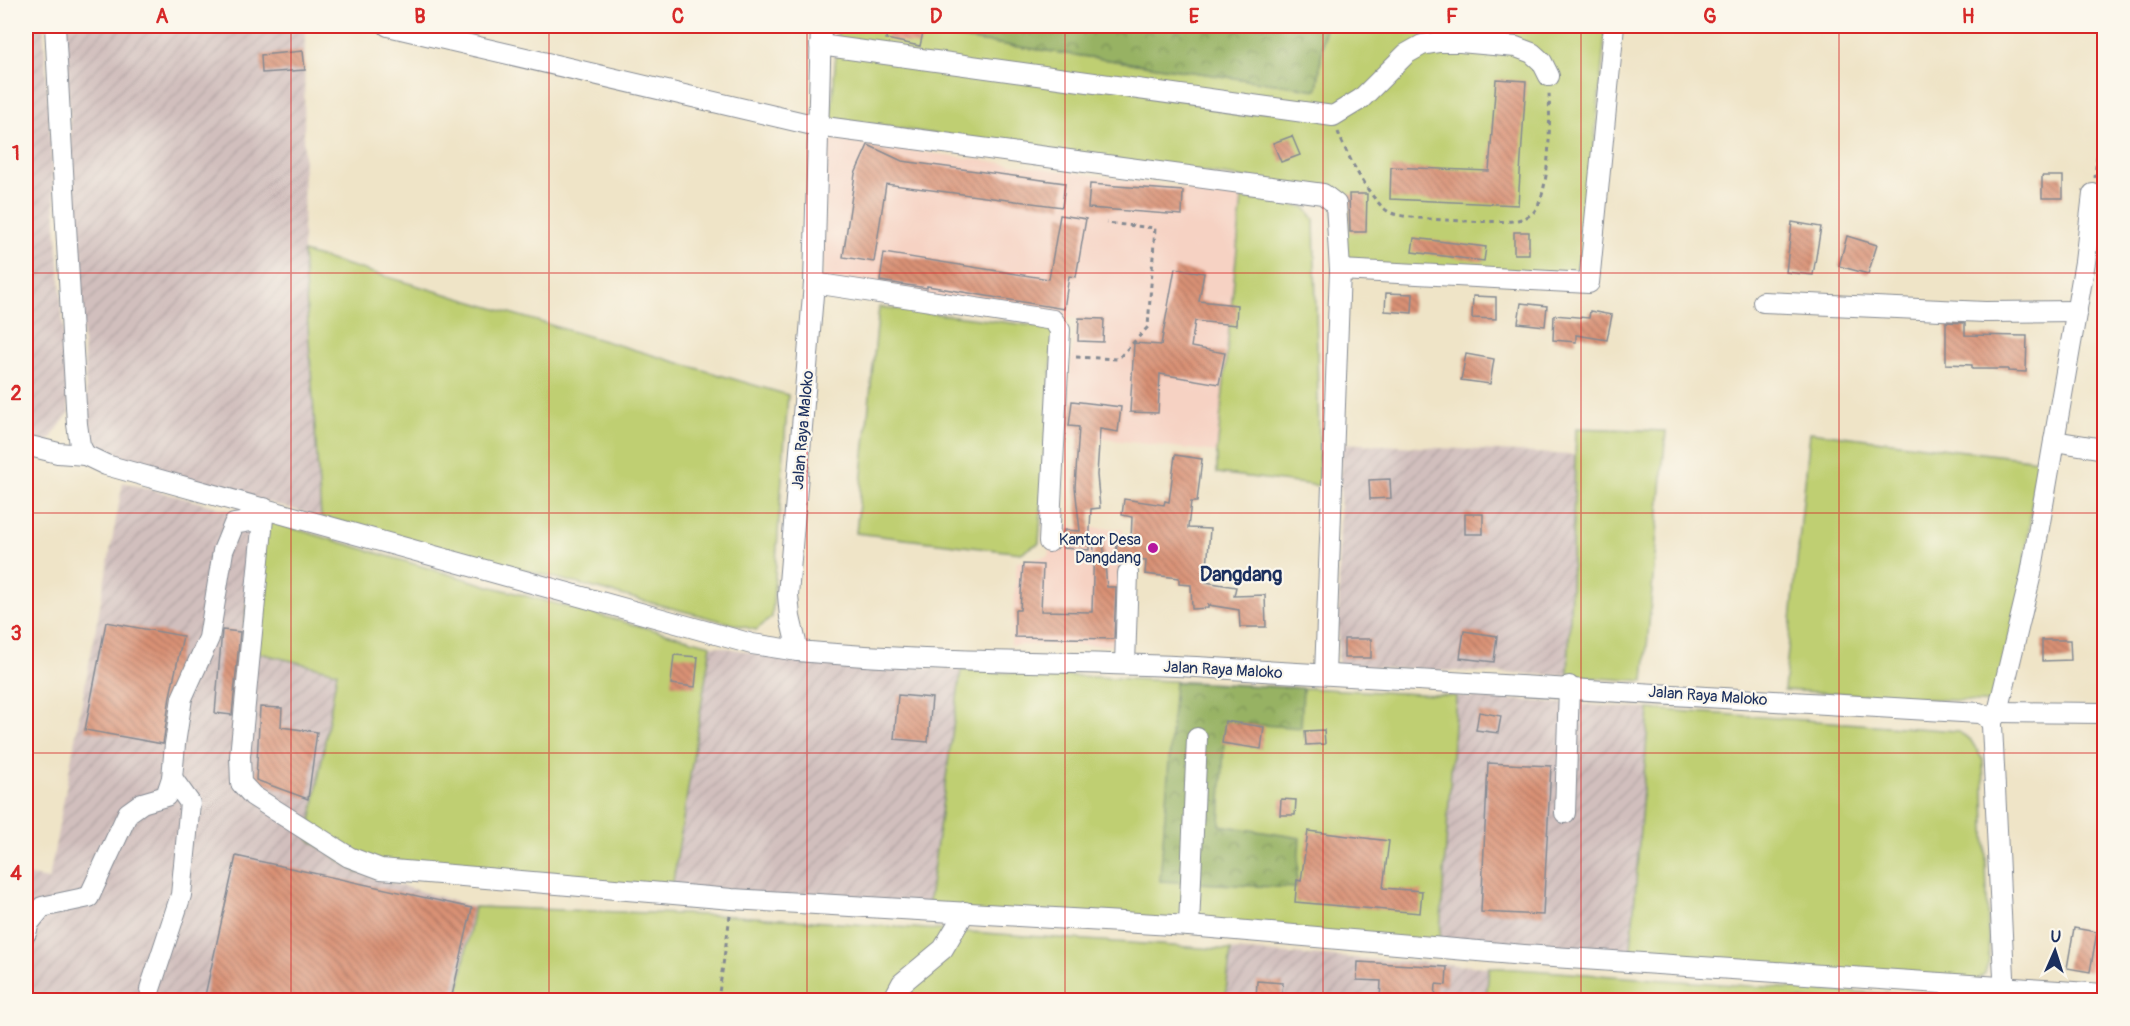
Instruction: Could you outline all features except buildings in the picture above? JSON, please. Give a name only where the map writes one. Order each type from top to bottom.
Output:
[{"type":"street","points":[[56,26],[77,424],[80,445],[85,455]]},
{"type":"street","points":[[388,26],[817,126],[1323,194],[1336,204],[1340,270],[1325,674]]},
{"type":"street","name":"Jalan Raya Maloko","points":[[821,26],[814,283],[788,595],[790,617],[798,651],[948,659],[1125,664],[1569,686],[1979,713],[1994,717]]},
{"type":"street","points":[[1340,270],[1589,283],[1614,26]]},
{"type":"street","points":[[820,45],[1333,116],[1361,99],[1406,54],[1422,45],[1460,42],[1516,47],[1532,53],[1542,63],[1549,76]]},
{"type":"street","points":[[2004,994],[1994,717],[2031,574],[2085,262],[2093,194]]},
{"type":"street","points":[[2085,262],[2091,257],[2104,256]]},
{"type":"street","points":[[814,283],[1053,320],[1060,330],[1048,542]]},
{"type":"street","points":[[1763,302],[1985,312],[2077,311]]},
{"type":"street","points":[[2054,441],[2104,449]]},
{"type":"street","points":[[26,445],[58,453],[85,455],[106,465],[263,514],[752,644],[798,651]]},
{"type":"street","points":[[26,933],[29,923],[42,907],[88,897],[128,813],[142,803],[166,796],[172,778],[182,698],[209,638],[223,551],[234,524],[263,514]]},
{"type":"street","points":[[263,514],[240,756],[241,783],[253,796],[349,857],[381,869],[732,900],[1189,926],[2004,994],[2104,994]]},
{"type":"street","points":[[1125,664],[1128,573]]},
{"type":"street","points":[[1565,813],[1569,686]]},
{"type":"street","points":[[1994,717],[2104,713]]},
{"type":"street","points":[[1189,926],[1197,738]]},
{"type":"street","points":[[150,989],[181,895],[190,803],[172,778]]},
{"type":"street","points":[[893,1000],[902,982],[943,949],[965,912]]},
{"type":"path","points":[[1333,116],[1346,152],[1358,173],[1370,192],[1389,212],[1400,216],[1434,219],[1512,221],[1525,218],[1532,213],[1537,207],[1543,190],[1547,158],[1549,76]]},
{"type":"path","points":[[2093,194],[2104,84]]},
{"type":"path","points":[[1059,356],[1118,359],[1148,327],[1155,228],[1106,223]]},
{"type":"path","points":[[718,1000],[732,900]]},
{"type":"shaded area","points":[[26,26],[43,26],[69,413],[47,443],[26,436]]},
{"type":"shaded area","points":[[64,26],[305,26],[303,252],[321,517],[104,457],[89,441]]},
{"type":"shaded area","points":[[827,139],[1242,198],[1217,452],[1061,434],[1077,319],[822,282]]},
{"type":"shaded area","points":[[1341,443],[1575,455],[1568,676],[1338,666]]},
{"type":"shaded area","points":[[123,482],[255,517],[338,672],[308,840],[358,873],[474,907],[457,1000],[56,1000],[26,993],[26,875],[49,879]]},
{"type":"shaded area","points":[[1051,526],[1123,529],[1119,645],[1011,645],[1017,562],[1049,556]]},
{"type":"shaded area","points":[[711,645],[789,659],[961,670],[927,914],[671,895]]},
{"type":"shaded area","points":[[1456,696],[1649,709],[1630,962],[1439,949]]},
{"type":"shaded area","points":[[1231,950],[1489,967],[1486,1000],[1225,1000]]},
{"type":"green space","points":[[838,26],[939,26],[937,35],[1317,90],[1325,26],[1606,26],[1581,283],[1334,264],[1334,191],[831,119]]},
{"type":"green space","points":[[939,26],[1325,26],[1317,90],[937,35]]},
{"type":"green space","points":[[1242,198],[1305,207],[1314,219],[1320,486],[1217,473],[1217,452]]},
{"type":"green space","points":[[303,252],[788,395],[772,617],[756,630],[321,517]]},
{"type":"green space","points":[[879,307],[1054,328],[1039,543],[1021,553],[856,533]]},
{"type":"green space","points":[[1576,428],[1666,431],[1644,681],[1568,676]]},
{"type":"green space","points":[[1810,432],[2037,460],[2015,650],[1996,703],[1784,690]]},
{"type":"green space","points":[[255,517],[489,586],[711,645],[671,895],[444,875],[358,873],[308,839],[337,672],[243,649]]},
{"type":"green space","points":[[961,670],[1456,696],[1439,949],[927,914]]},
{"type":"green space","points":[[1175,682],[1303,688],[1301,728],[1225,722],[1220,825],[1300,838],[1296,888],[1160,881]]},
{"type":"green space","points":[[1649,709],[1957,731],[1970,739],[1983,760],[1989,961],[1985,973],[1977,981],[1630,962]]},
{"type":"green space","points":[[474,907],[737,916],[1231,950],[1225,1000],[457,1000]]},
{"type":"green space","points":[[1489,967],[1748,986],[1992,1000],[1486,1000]]},
{"type":"place","name":"Kantor Desa Dangdang","points":[[1153,548]]},
{"type":"district","name":"Dangdang","points":[[1241,574]]}]
